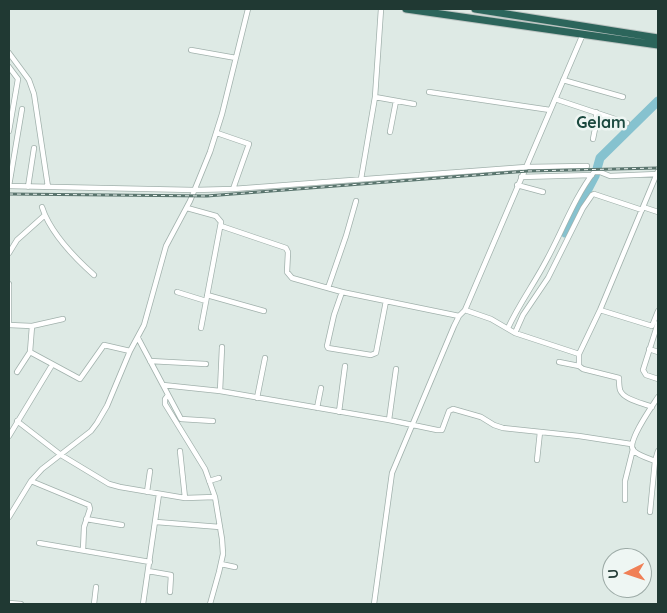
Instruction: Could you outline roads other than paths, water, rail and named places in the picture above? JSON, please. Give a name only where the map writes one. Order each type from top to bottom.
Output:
[{"type":"highway","points":[[406,9],[658,45]]},
{"type":"highway","points":[[475,9],[658,38]]},
{"type":"street","points":[[9,517],[31,481],[42,469],[86,434],[97,423],[107,406],[147,318],[166,246],[187,208],[206,164],[217,133],[248,9]]},
{"type":"street","points":[[361,179],[374,97],[381,9]]},
{"type":"street","points":[[374,604],[391,477],[432,375],[459,316],[465,310],[582,34]]},
{"type":"street","points":[[191,50],[236,58]]},
{"type":"street","points":[[9,53],[29,80],[34,94],[48,187]]},
{"type":"street","points":[[9,68],[18,79],[9,130]]},
{"type":"street","points":[[563,80],[623,97]]},
{"type":"street","points":[[429,92],[550,110]]},
{"type":"street","points":[[374,97],[414,104]]},
{"type":"street","points":[[555,99],[626,123]]},
{"type":"street","points":[[390,132],[396,101]]},
{"type":"street","points":[[22,109],[9,186],[194,190],[233,189],[526,167],[587,166]]},
{"type":"street","points":[[593,139],[596,112]]},
{"type":"street","points":[[217,133],[249,144],[233,189]]},
{"type":"street","points":[[28,187],[34,148]]},
{"type":"street","points":[[521,177],[595,173],[610,176],[658,173],[600,310],[579,354],[579,366]]},
{"type":"street","points":[[512,331],[516,310],[546,261],[574,207],[595,173]]},
{"type":"street","points":[[517,185],[543,192]]},
{"type":"street","points":[[512,331],[548,278],[583,208],[592,195],[658,212]]},
{"type":"street","points":[[328,288],[356,201]]},
{"type":"street","points":[[42,207],[43,216],[94,275]]},
{"type":"street","points":[[187,208],[216,216],[220,220],[221,226],[201,328]]},
{"type":"street","points":[[9,254],[17,240],[43,216]]},
{"type":"street","points":[[221,226],[286,248],[288,252],[286,268],[289,276],[298,280],[341,292],[459,316]]},
{"type":"street","points":[[9,284],[9,325],[32,328],[63,319]]},
{"type":"street","points":[[177,292],[206,301]]},
{"type":"street","points":[[341,292],[334,315],[328,348],[371,355],[376,353],[386,301]]},
{"type":"street","points":[[207,295],[264,311]]},
{"type":"street","points":[[465,310],[491,319],[512,331],[579,354]]},
{"type":"street","points":[[600,310],[656,325]]},
{"type":"street","points":[[658,311],[643,372],[658,379]]},
{"type":"street","points":[[17,372],[30,352],[32,328]]},
{"type":"street","points":[[137,340],[182,420],[214,421]]},
{"type":"street","points":[[30,352],[80,379],[104,344],[132,349]]},
{"type":"street","points":[[220,391],[222,347]]},
{"type":"street","points":[[649,349],[658,352]]},
{"type":"street","points":[[256,398],[265,358]]},
{"type":"street","points":[[150,361],[206,364]]},
{"type":"street","points":[[559,362],[619,378],[619,389],[622,394],[652,406]]},
{"type":"street","points":[[9,436],[52,364]]},
{"type":"street","points":[[339,412],[345,366]]},
{"type":"street","points":[[391,420],[396,369]]},
{"type":"street","points":[[163,385],[220,391],[391,420],[437,430],[442,430],[448,410],[451,409],[476,415],[502,428],[579,436],[632,447],[657,461]]},
{"type":"street","points":[[317,408],[321,388]]},
{"type":"street","points":[[167,396],[165,404],[204,470],[213,480],[225,564],[210,604]]},
{"type":"street","points":[[625,500],[625,481],[632,447],[658,397]]},
{"type":"street","points":[[17,421],[60,455],[109,484],[185,498],[215,497]]},
{"type":"street","points":[[537,460],[540,432]]},
{"type":"street","points":[[650,512],[658,451]]},
{"type":"street","points":[[180,452],[185,498]]},
{"type":"street","points":[[147,492],[150,471]]},
{"type":"street","points":[[31,481],[89,505],[90,510],[84,527],[83,550]]},
{"type":"street","points":[[143,604],[159,494]]},
{"type":"street","points":[[86,520],[122,526]]},
{"type":"street","points":[[156,522],[220,527]]},
{"type":"street","points":[[38,543],[150,562]]},
{"type":"street","points":[[225,564],[235,566]]},
{"type":"street","points":[[148,570],[171,575],[170,592]]},
{"type":"street","points":[[94,604],[96,587]]},
{"type":"street","points":[[204,597],[211,598]]},
{"type":"street","points":[[9,603],[21,604]]},
{"type":"waterway","points":[[565,233],[595,176],[600,158],[658,101]]},
{"type":"railway","points":[[9,194],[207,196],[528,171],[658,168]]},
{"type":"district","name":"Gelam","points":[[601,123]]}]
